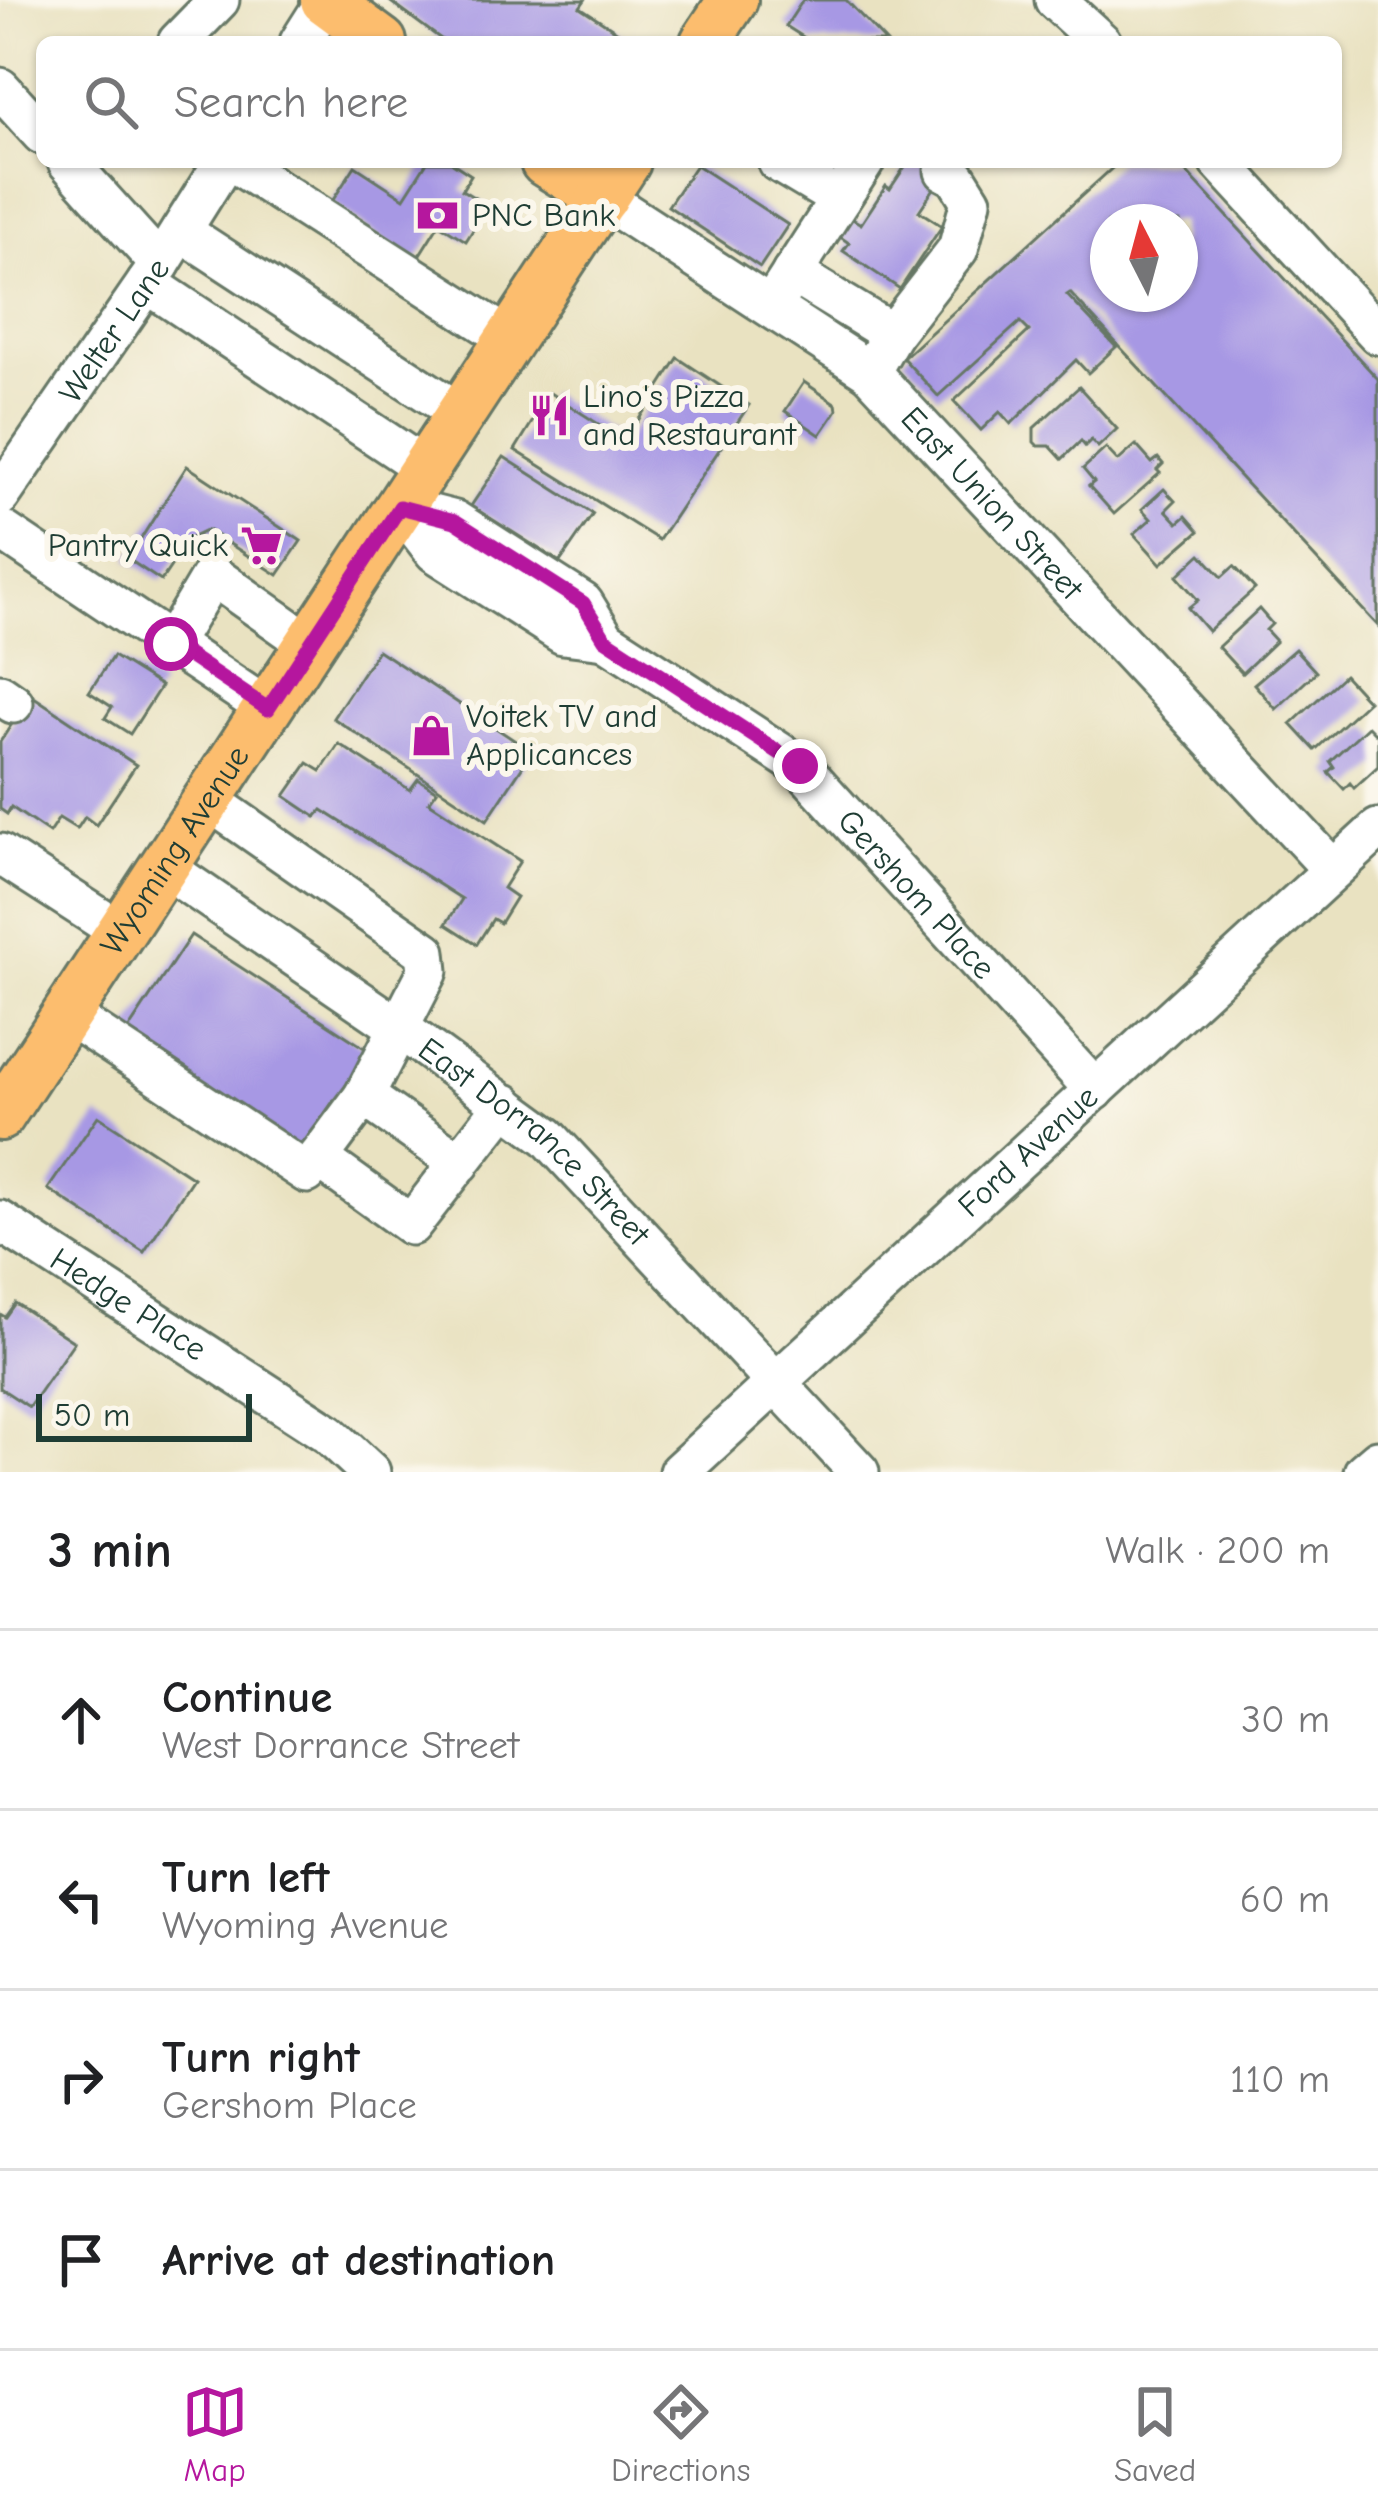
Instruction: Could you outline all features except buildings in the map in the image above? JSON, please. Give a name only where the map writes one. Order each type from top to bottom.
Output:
[{"type":"main road","points":[[326,0],[374,36]]},
{"type":"main road","points":[[568,168],[614,180]]},
{"type":"main road","name":"Wyoming Avenue","points":[[0,1116],[614,180]]},
{"type":"street","points":[[184,36],[219,0]]},
{"type":"street","points":[[304,36],[326,0]]},
{"type":"street","points":[[1055,0],[1094,36]]},
{"type":"street","points":[[0,88],[36,127]]},
{"type":"street","points":[[74,168],[162,259],[461,414]]},
{"type":"street","name":"Welter Lane","points":[[0,496],[162,259],[235,168]]},
{"type":"street","points":[[244,168],[510,339]]},
{"type":"street","points":[[788,168],[840,200]]},
{"type":"street","points":[[860,168],[782,290],[892,334]]},
{"type":"street","points":[[1226,168],[1378,334]]},
{"type":"street","points":[[870,372],[892,334],[958,249],[970,201],[956,178],[945,171]]},
{"type":"street","name":"East Union Street","points":[[614,180],[782,290],[870,372],[1333,870]]},
{"type":"street","name":"Gershom Place","points":[[162,259],[412,488],[583,603],[605,639],[784,754],[813,778],[1095,1090]]},
{"type":"street","points":[[0,530],[268,709]]},
{"type":"street","points":[[171,644],[212,575],[310,644]]},
{"type":"street","points":[[67,1014],[307,1173],[364,1096],[428,971],[425,952],[208,800]]},
{"type":"street","name":"Ford Avenue","points":[[679,1472],[1378,829]]},
{"type":"street","points":[[0,854],[121,932]]},
{"type":"street","name":"East Dorrance Street","points":[[164,867],[398,1027],[548,1137],[860,1472]]},
{"type":"street","points":[[364,1096],[460,1163]]},
{"type":"street","points":[[318,1158],[411,1225],[505,1104]]},
{"type":"street","name":"Hedge Place","points":[[0,1221],[329,1434],[370,1472]]},
{"type":"street","points":[[1364,1472],[1378,1460]]},
{"type":"place","name":"PNC Bank","points":[[438,215]]},
{"type":"place","name":"Lino's Pizza and Restaurant","points":[[549,415]]},
{"type":"place","name":"Pantry Quick","points":[[262,545]]},
{"type":"place","name":"Voitek TV and Applicances","points":[[432,735]]},
{"type":"route","points":[[171,644],[268,709],[400,507],[455,521],[583,603],[605,639],[800,766]]}]
